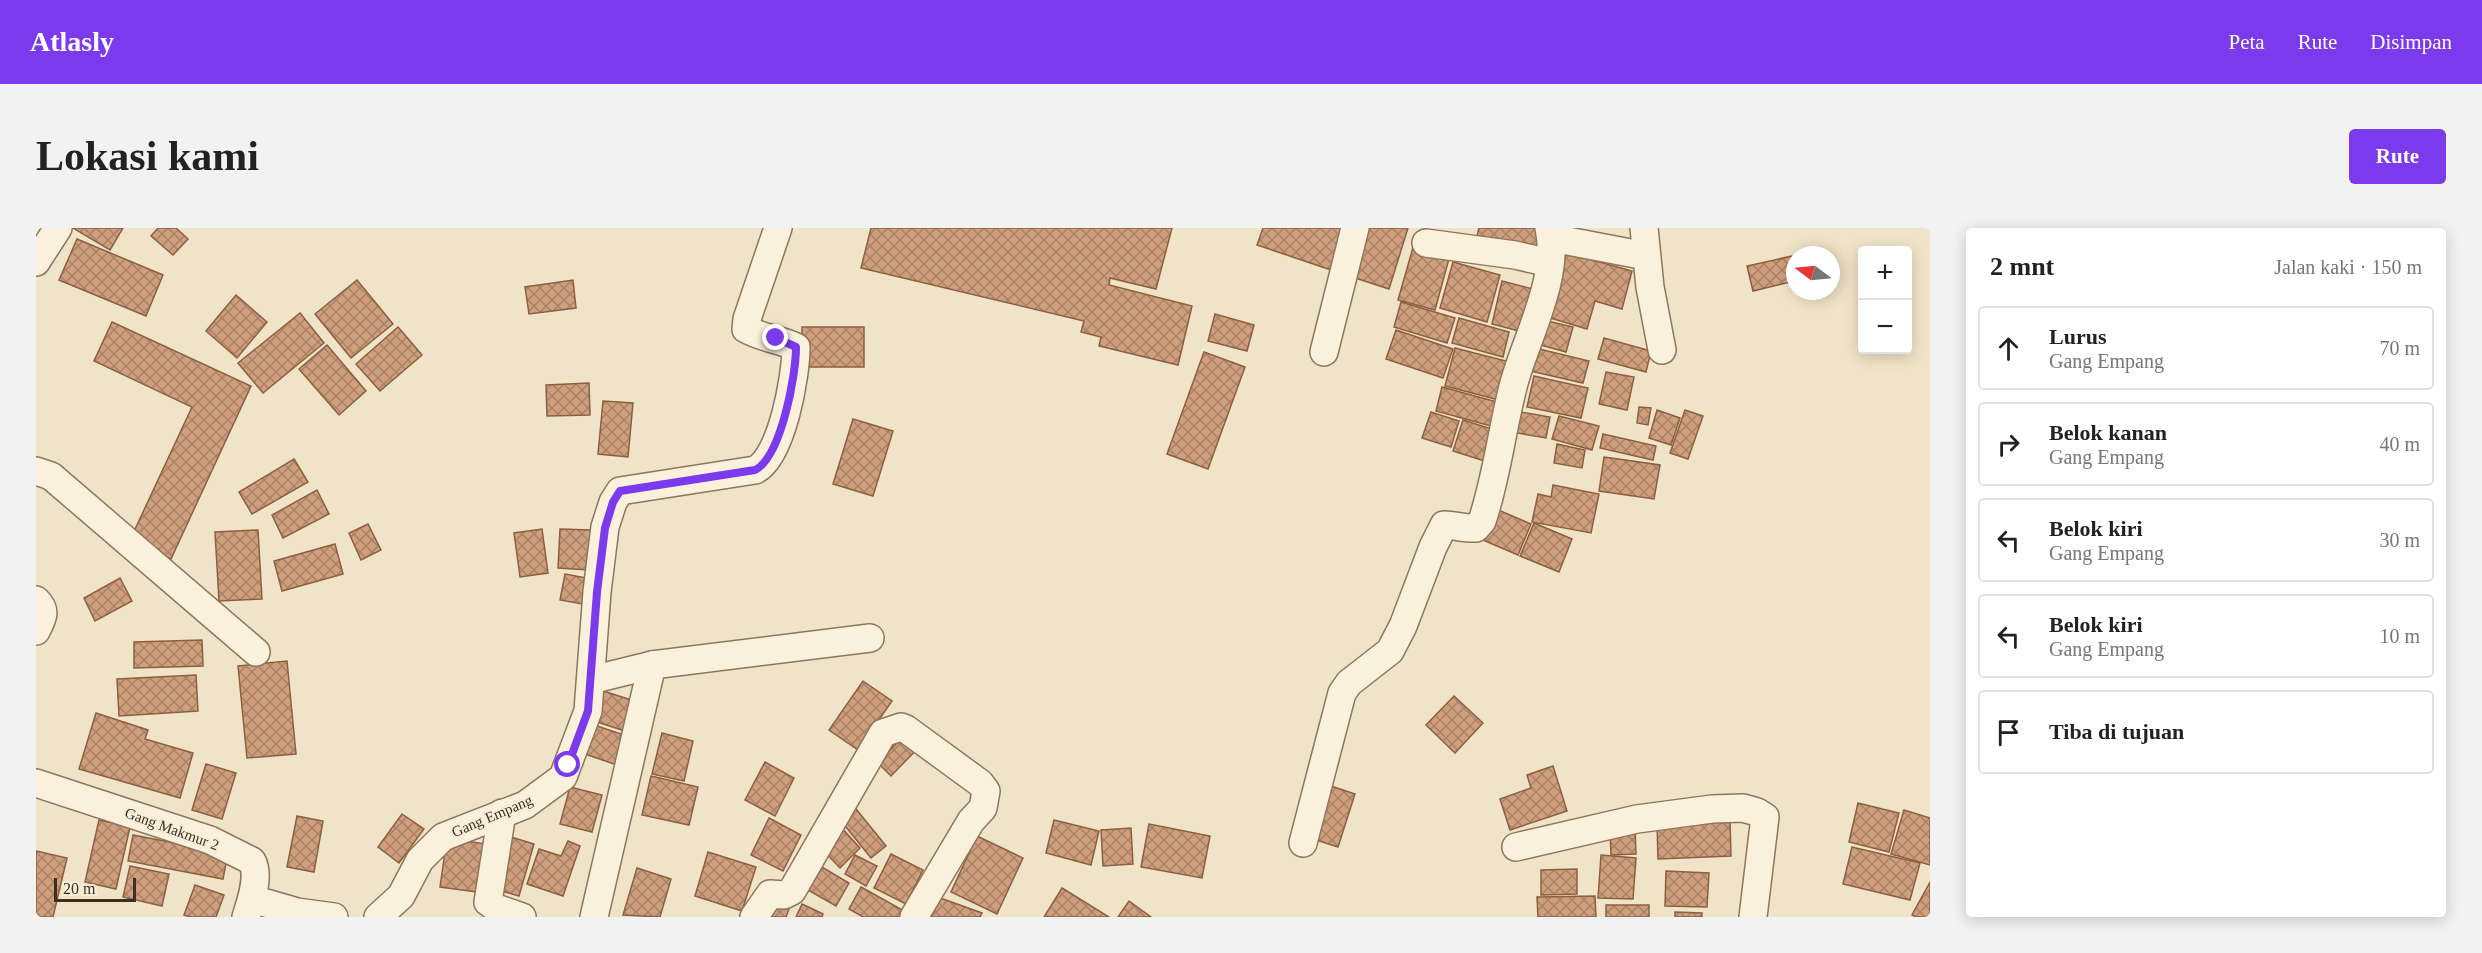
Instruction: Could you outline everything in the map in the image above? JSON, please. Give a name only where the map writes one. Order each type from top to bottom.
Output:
[{"type":"street","points":[[36,262],[58,228]]},
{"type":"street","name":"Gang Empang","points":[[378,917],[401,896],[420,860],[443,837],[525,805],[563,777],[588,711],[597,592],[605,528],[613,502],[620,491],[755,470],[761,467],[772,450],[790,401],[796,347],[776,338],[754,334],[746,329],[747,319],[778,228]]},
{"type":"street","points":[[1324,352],[1355,228]]},
{"type":"street","points":[[1644,228],[1646,256],[1662,350]]},
{"type":"street","points":[[1426,243],[1515,255],[1550,243],[1646,256]]},
{"type":"street","points":[[1303,843],[1342,693],[1349,683],[1390,651],[1403,626],[1433,547],[1444,525],[1468,529],[1476,528],[1482,521],[1514,384],[1538,310],[1550,243]]},
{"type":"street","points":[[36,471],[51,477],[256,652]]},
{"type":"street","points":[[36,600],[44,612],[36,631]]},
{"type":"street","points":[[591,680],[651,665],[870,638]]},
{"type":"street","points":[[594,917],[651,665]]},
{"type":"street","points":[[754,917],[770,894],[784,895],[792,891],[883,733],[901,727],[980,783],[986,792],[982,808],[971,821],[914,917]]},
{"type":"street","name":"Gang Makmur 2","points":[[36,783],[210,840],[252,861],[255,867],[249,908]]},
{"type":"street","points":[[1516,847],[1637,819],[1712,809],[1743,808],[1765,817],[1752,917]]},
{"type":"street","points":[[502,813],[488,902],[496,908],[522,917]]},
{"type":"street","points":[[249,908],[334,917]]},
{"type":"building","points":[[73,228],[123,228],[110,250]]},
{"type":"building","points":[[158,228],[176,228],[188,239],[173,255],[151,236]]},
{"type":"building","points":[[871,228],[1172,228],[1156,289],[1110,278],[1109,285],[1192,306],[1178,365],[1099,346],[1101,337],[1081,332],[1084,321],[861,268]]},
{"type":"building","points":[[1263,228],[1352,228],[1337,272],[1257,245]]},
{"type":"building","points":[[1364,228],[1408,228],[1389,289],[1349,276]]},
{"type":"building","points":[[1479,228],[1544,228],[1537,258],[1475,244]]},
{"type":"building","points":[[77,239],[163,275],[146,316],[59,280]]},
{"type":"building","points":[[1414,244],[1450,255],[1435,310],[1398,300]]},
{"type":"building","points":[[1563,252],[1632,271],[1622,309],[1595,301],[1587,329],[1547,317]]},
{"type":"building","points":[[1786,257],[1786,283],[1753,291],[1747,266]]},
{"type":"building","points":[[1453,262],[1500,275],[1487,322],[1440,308]]},
{"type":"building","points":[[357,280],[393,324],[351,358],[315,314]]},
{"type":"building","points":[[573,280],[576,308],[529,314],[525,287]]},
{"type":"building","points":[[1502,281],[1533,289],[1523,332],[1492,324]]},
{"type":"building","points":[[236,295],[267,322],[237,358],[206,331]]},
{"type":"building","points":[[1401,302],[1455,318],[1447,343],[1394,327]]},
{"type":"building","points":[[300,313],[324,343],[263,393],[238,363]]},
{"type":"building","points":[[1215,314],[1254,325],[1247,351],[1208,341]]},
{"type":"building","points":[[1459,318],[1509,332],[1503,357],[1452,343]]},
{"type":"building","points":[[1543,320],[1573,327],[1566,352],[1537,344]]},
{"type":"building","points":[[112,322],[251,386],[171,559],[130,540],[192,407],[94,361]]},
{"type":"building","points":[[398,327],[422,355],[380,391],[356,364]]},
{"type":"building","points":[[802,327],[864,327],[864,367],[802,367]]},
{"type":"building","points":[[1396,330],[1453,349],[1443,378],[1386,359]]},
{"type":"building","points":[[1604,338],[1651,351],[1646,372],[1598,359]]},
{"type":"building","points":[[327,345],[366,391],[339,415],[299,369]]},
{"type":"building","points":[[1455,348],[1510,362],[1499,400],[1445,386]]},
{"type":"building","points":[[1535,348],[1589,361],[1583,383],[1530,371]]},
{"type":"building","points":[[1204,352],[1245,367],[1208,469],[1167,454]]},
{"type":"building","points":[[1606,372],[1634,377],[1627,410],[1599,404]]},
{"type":"building","points":[[1534,376],[1588,388],[1581,418],[1527,407]]},
{"type":"building","points":[[589,383],[590,415],[547,416],[546,385]]},
{"type":"building","points":[[1442,387],[1508,405],[1502,429],[1436,411]]},
{"type":"building","points":[[603,401],[633,403],[628,457],[598,454]]},
{"type":"building","points":[[1639,407],[1651,408],[1648,425],[1637,423]]},
{"type":"building","points":[[1509,410],[1550,417],[1546,438],[1506,431]]},
{"type":"building","points":[[1657,410],[1680,418],[1671,445],[1649,438]]},
{"type":"building","points":[[1685,410],[1703,416],[1688,459],[1670,453]]},
{"type":"building","points":[[1431,412],[1459,421],[1451,447],[1422,438]]},
{"type":"building","points":[[1559,416],[1599,426],[1592,450],[1552,439]]},
{"type":"building","points":[[853,419],[893,431],[873,496],[833,484]]},
{"type":"building","points":[[1463,420],[1501,432],[1491,463],[1453,451]]},
{"type":"building","points":[[1603,434],[1656,446],[1653,460],[1600,448]]},
{"type":"building","points":[[1557,444],[1585,450],[1582,468],[1554,463]]},
{"type":"building","points":[[1604,457],[1660,465],[1654,499],[1599,491]]},
{"type":"building","points":[[294,459],[308,482],[252,514],[239,492]]},
{"type":"building","points":[[1553,485],[1599,494],[1591,533],[1532,522],[1538,494],[1551,497]]},
{"type":"building","points":[[317,490],[329,514],[283,538],[272,515]]},
{"type":"building","points":[[1489,506],[1531,524],[1518,555],[1476,537]]},
{"type":"building","points":[[1534,523],[1572,539],[1559,572],[1520,556]]},
{"type":"building","points":[[368,524],[381,550],[361,560],[349,533]]},
{"type":"building","points":[[542,529],[548,573],[520,577],[514,533]]},
{"type":"building","points":[[560,529],[591,530],[589,570],[558,568]]},
{"type":"building","points":[[258,530],[262,599],[219,601],[215,532]]},
{"type":"building","points":[[335,544],[343,574],[282,591],[274,561]]},
{"type":"building","points":[[565,574],[587,578],[582,604],[560,600]]},
{"type":"building","points":[[120,578],[132,601],[95,621],[84,598]]},
{"type":"building","points":[[202,640],[203,666],[134,668],[134,642]]},
{"type":"building","points":[[287,661],[296,754],[247,758],[238,666]]},
{"type":"building","points":[[196,675],[198,711],[119,716],[117,679]]},
{"type":"building","points":[[863,681],[892,701],[858,750],[829,730]]},
{"type":"building","points":[[600,690],[641,703],[631,733],[591,720]]},
{"type":"building","points":[[1454,696],[1483,723],[1455,753],[1426,725]]},
{"type":"building","points":[[96,713],[148,730],[145,739],[193,753],[180,798],[79,769]]},
{"type":"building","points":[[591,724],[627,736],[617,765],[582,753]]},
{"type":"building","points":[[662,733],[693,741],[684,781],[652,774]]},
{"type":"building","points":[[905,734],[919,747],[891,776],[878,763]]},
{"type":"building","points":[[765,762],[794,778],[775,816],[745,800]]},
{"type":"building","points":[[206,764],[236,773],[222,819],[192,810]]},
{"type":"building","points":[[1553,766],[1567,811],[1510,830],[1500,799],[1531,788],[1527,775]]},
{"type":"building","points":[[651,776],[698,787],[689,825],[642,815]]},
{"type":"building","points":[[1328,785],[1355,794],[1338,847],[1310,838]]},
{"type":"building","points":[[570,787],[602,795],[592,832],[560,824]]},
{"type":"building","points":[[1858,803],[1899,813],[1889,852],[1849,842]]},
{"type":"building","points":[[852,804],[886,846],[871,858],[837,816]]},
{"type":"building","points":[[1904,810],[1930,818],[1930,865],[1891,854]]},
{"type":"building","points":[[402,814],[424,829],[399,863],[378,847]]},
{"type":"building","points":[[297,816],[323,821],[314,872],[287,867]]},
{"type":"building","points":[[769,818],[801,835],[783,871],[751,855]]},
{"type":"building","points":[[99,820],[130,827],[116,889],[85,882]]},
{"type":"building","points":[[1054,820],[1099,831],[1091,865],[1046,853]]},
{"type":"building","points":[[1730,820],[1731,856],[1658,859],[1657,822]]},
{"type":"building","points":[[1149,824],[1210,836],[1202,878],[1141,867]]},
{"type":"building","points":[[841,827],[860,848],[840,868],[820,847]]},
{"type":"building","points":[[1635,827],[1636,854],[1611,855],[1610,829]]},
{"type":"building","points":[[1131,828],[1133,864],[1103,866],[1101,830]]},
{"type":"building","points":[[133,835],[228,853],[223,879],[128,861]]},
{"type":"building","points":[[977,836],[1023,858],[997,914],[951,892]]},
{"type":"building","points":[[511,837],[534,844],[519,896],[495,889]]},
{"type":"building","points":[[447,838],[492,845],[484,893],[440,887]]},
{"type":"building","points":[[568,841],[580,846],[563,896],[527,884],[539,849],[561,856]]},
{"type":"building","points":[[1852,847],[1920,863],[1910,900],[1843,884]]},
{"type":"building","points":[[36,851],[67,858],[53,917],[36,917]]},
{"type":"building","points":[[708,852],[756,867],[742,911],[695,896]]},
{"type":"building","points":[[891,854],[923,870],[906,904],[874,888]]},
{"type":"building","points":[[855,855],[877,866],[866,886],[845,874]]},
{"type":"building","points":[[1601,855],[1636,858],[1633,899],[1598,898]]},
{"type":"building","points":[[815,863],[849,883],[836,906],[801,886]]},
{"type":"building","points":[[130,866],[169,874],[162,906],[123,897]]},
{"type":"building","points":[[637,868],[671,879],[660,917],[623,915]]},
{"type":"building","points":[[1577,869],[1577,894],[1541,895],[1541,870]]},
{"type":"building","points":[[1666,871],[1709,873],[1707,907],[1665,906]]},
{"type":"building","points":[[1930,882],[1930,917],[1916,917],[1912,915]]},
{"type":"building","points":[[195,885],[224,895],[216,917],[184,915]]},
{"type":"building","points":[[861,887],[906,912],[903,917],[863,917],[849,909]]},
{"type":"building","points":[[1062,888],[1109,917],[1044,917]]},
{"type":"building","points":[[932,895],[982,913],[980,917],[923,917]]},
{"type":"building","points":[[1595,896],[1596,917],[1538,917],[1537,897]]},
{"type":"building","points":[[768,899],[790,906],[786,917],[762,917]]},
{"type":"building","points":[[1129,901],[1151,917],[1118,917]]},
{"type":"building","points":[[802,904],[823,914],[822,917],[796,917]]},
{"type":"building","points":[[1606,905],[1649,905],[1649,917],[1606,917]]},
{"type":"building","points":[[1675,912],[1702,913],[1702,917],[1675,917]]},
{"type":"route","points":[[568,765],[588,711],[597,592],[605,528],[613,502],[620,491],[755,470],[761,467],[772,450],[790,401],[796,361],[796,347],[776,338]]}]
